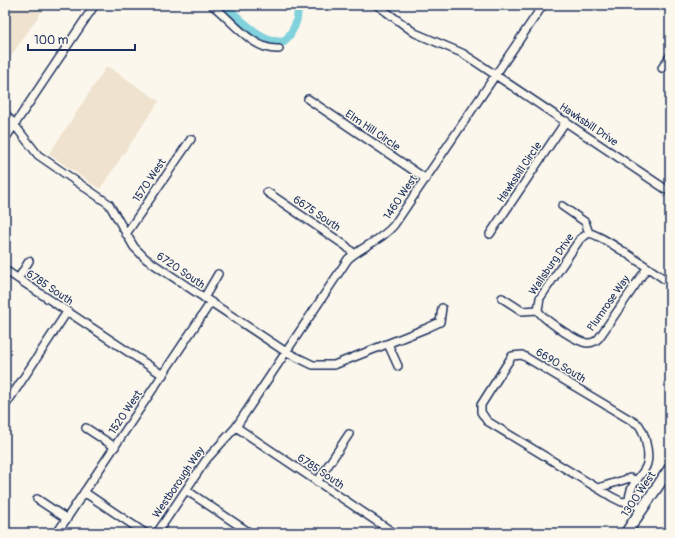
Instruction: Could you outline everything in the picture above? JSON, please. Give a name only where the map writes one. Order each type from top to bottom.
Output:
[{"type":"main road","name":"1300 West","points":[[626,533],[670,468]]},
{"type":"street","points":[[212,5],[246,35],[264,48],[279,50]]},
{"type":"street","name":"Hawksbill Drive","points":[[377,5],[415,33],[462,53],[566,121],[670,192]]},
{"type":"street","name":"1460 West","points":[[236,427],[344,265],[354,254],[390,230],[543,5]]},
{"type":"street","points":[[5,139],[94,6]]},
{"type":"street","points":[[662,68],[670,56]]},
{"type":"street","name":"Elm Hill Circle","points":[[308,99],[426,179]]},
{"type":"street","name":"6720 South","points":[[5,113],[38,155],[109,204],[134,246],[146,259],[286,352],[304,362],[324,366],[334,365],[388,344],[440,322],[442,308]]},
{"type":"street","name":"Hawksbill Circle","points":[[490,234],[566,121]]},
{"type":"street","name":"1570 West","points":[[126,234],[191,139]]},
{"type":"street","name":"6675 South","points":[[267,192],[346,246],[354,254]]},
{"type":"street","name":"Wallsburg Drive","points":[[562,206],[585,222],[589,233],[602,238],[670,283]]},
{"type":"street","name":"Wallsburg Drive","points":[[538,310],[540,298],[580,240],[589,233]]},
{"type":"street","points":[[18,279],[29,261]]},
{"type":"street","name":"Plumrose Way","points":[[538,310],[543,318],[570,334],[584,342],[593,342],[601,335],[647,268]]},
{"type":"street","name":"6785 South","points":[[5,270],[163,375]]},
{"type":"street","points":[[204,298],[218,274]]},
{"type":"street","points":[[502,298],[522,311],[538,310]]},
{"type":"street","name":"1520 West","points":[[57,533],[211,302]]},
{"type":"street","points":[[5,406],[67,312]]},
{"type":"street","points":[[388,344],[398,366]]},
{"type":"street","name":"6690 South","points":[[629,501],[630,493],[648,464],[649,457],[644,432],[639,425],[522,355],[512,356],[481,405],[481,412],[487,421],[622,502],[629,501],[642,509]]},
{"type":"street","name":"6785 South","points":[[236,427],[394,533]]},
{"type":"street","name":"Westborough Way","points":[[157,533],[211,453],[236,427]]},
{"type":"street","points":[[86,428],[115,447]]},
{"type":"street","points":[[318,482],[349,434]]},
{"type":"street","points":[[598,488],[630,478],[637,481]]},
{"type":"street","points":[[186,490],[250,533]]},
{"type":"street","points":[[84,492],[145,533]]},
{"type":"street","points":[[37,499],[67,519]]},
{"type":"shaded area","points":[[5,5],[46,5],[5,65]]},
{"type":"shaded area","points":[[107,66],[159,101],[100,189],[49,154]]},
{"type":"waterway","points":[[224,5],[259,34],[275,41],[284,42],[297,20],[297,5]]}]
